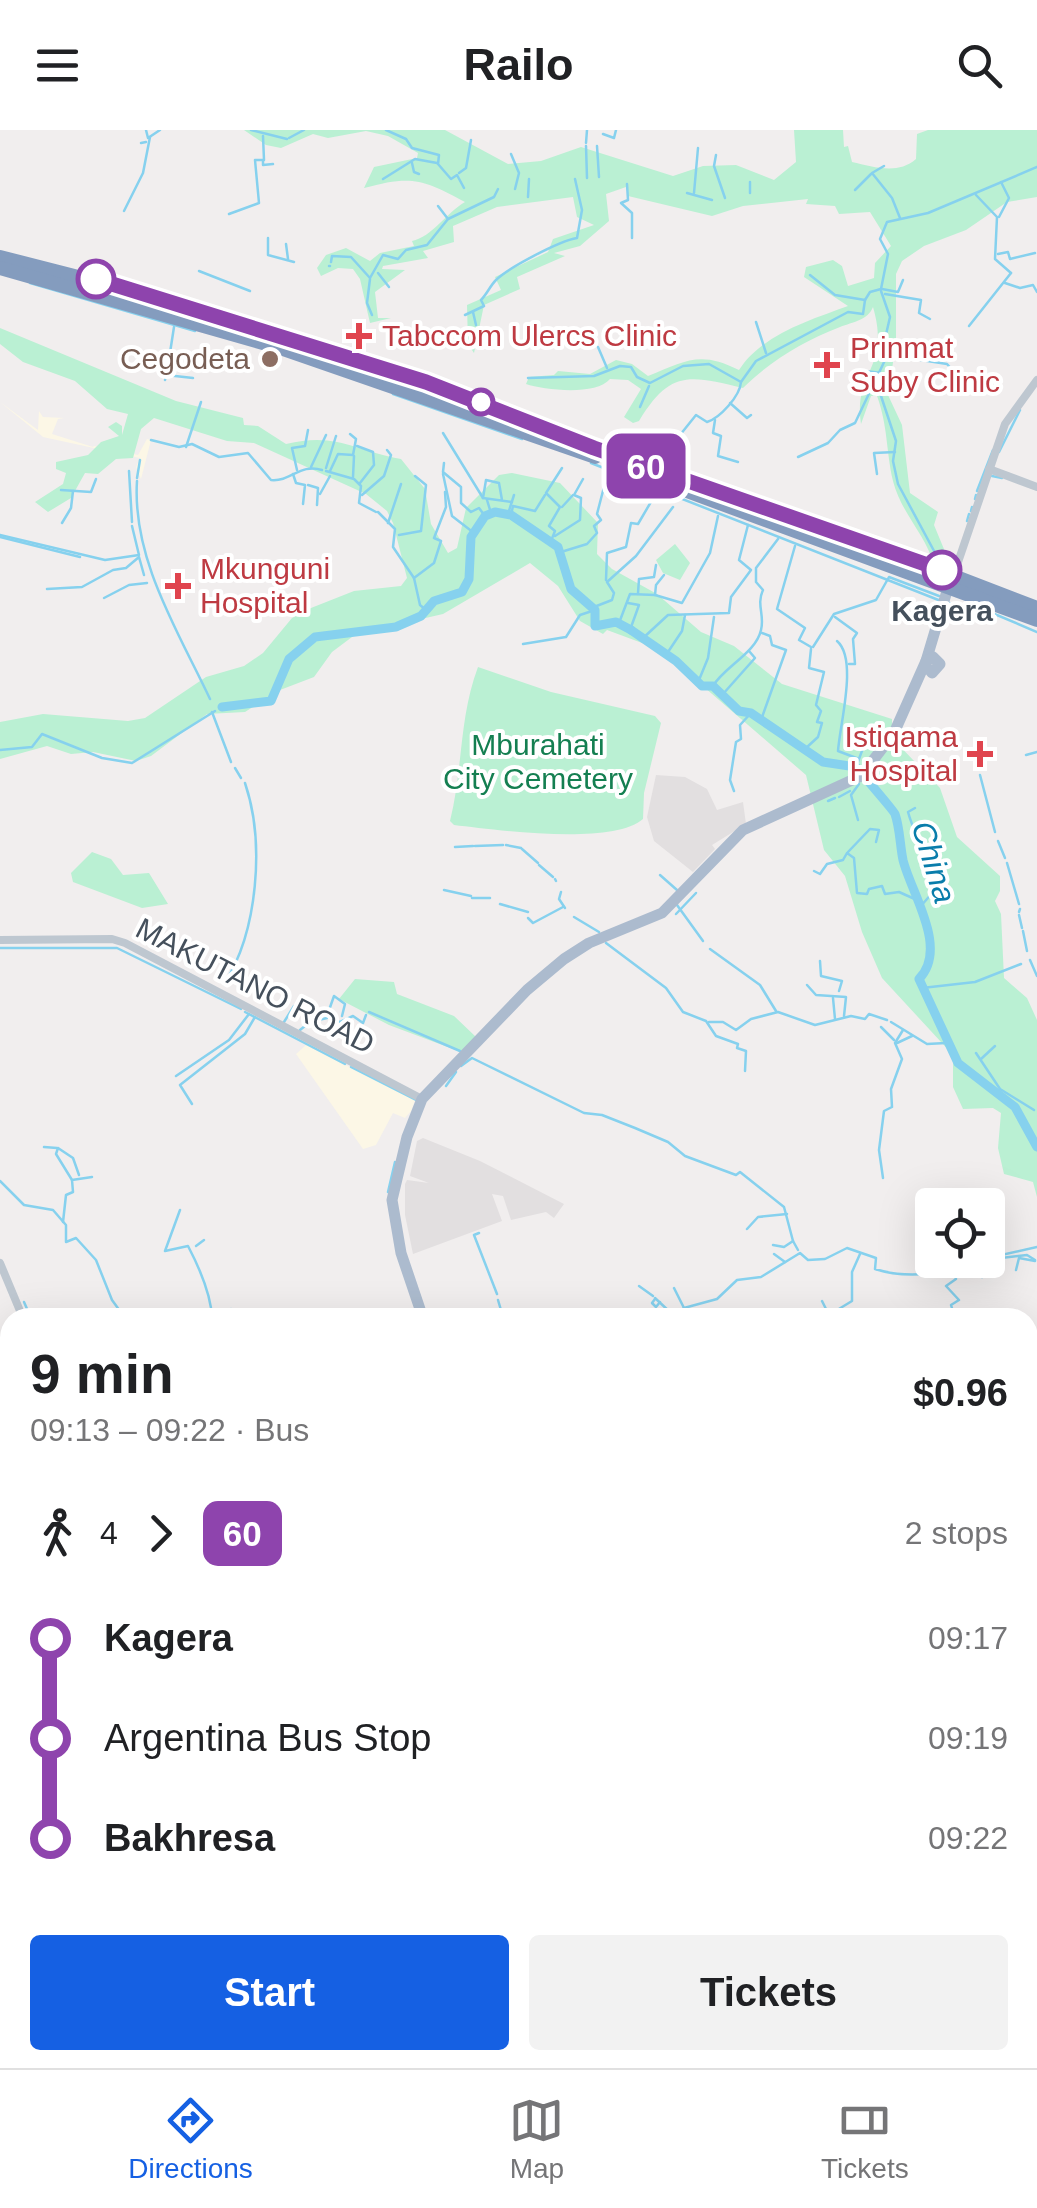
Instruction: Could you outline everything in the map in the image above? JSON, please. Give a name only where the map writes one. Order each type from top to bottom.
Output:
[{"type":"highway","points":[[0,256],[172,301],[426,382],[594,448],[954,574],[1037,608]]},
{"type":"highway","points":[[0,268],[278,347],[589,455],[947,591],[1037,620]]},
{"type":"main road","points":[[420,1308],[401,1254],[392,1200],[407,1137],[422,1099],[527,990],[564,959],[589,943],[652,919],[676,901],[743,830],[843,788],[865,771],[894,733],[930,664],[947,591]]},
{"type":"street","points":[[954,574],[1005,424],[1037,380]]},
{"type":"street","points":[[989,469],[1037,487]]},
{"type":"street","name":"MAKUTANO ROAD","points":[[0,940],[112,939],[422,1099]]},
{"type":"street","points":[[0,1263],[19,1308]]},
{"type":"shaded area","points":[[0,402],[38,430],[39,411],[43,417],[64,418],[58,419],[52,434],[93,447],[138,455],[147,439],[151,440],[141,479],[136,467],[140,458],[43,437]]},
{"type":"shaded area","points":[[656,775],[685,777],[707,789],[717,810],[743,802],[746,824],[712,845],[715,849],[693,872],[654,841],[647,817]]},
{"type":"shaded area","points":[[306,1045],[415,1100],[411,1111],[405,1118],[393,1113],[376,1145],[363,1149],[296,1054]]},
{"type":"shaded area","points":[[423,1138],[480,1161],[564,1204],[554,1218],[546,1212],[511,1220],[503,1196],[492,1194],[502,1221],[413,1254],[405,1215],[405,1184],[407,1180],[429,1183],[410,1176],[417,1141]]},
{"type":"green space","points":[[244,130],[445,130],[508,164],[541,161],[581,147],[673,176],[703,166],[736,165],[774,180],[796,162],[794,130],[843,130],[844,147],[848,146],[852,162],[886,168],[902,167],[916,159],[917,134],[928,130],[1037,130],[1037,197],[1007,202],[966,230],[924,246],[902,261],[896,274],[896,343],[888,395],[902,425],[910,493],[938,512],[934,525],[951,566],[946,570],[934,565],[897,493],[877,396],[871,396],[861,424],[862,392],[878,344],[873,307],[864,318],[788,353],[743,388],[695,379],[671,385],[633,423],[624,417],[641,389],[628,380],[610,379],[582,390],[526,384],[529,377],[554,375],[558,371],[590,374],[616,360],[632,364],[648,376],[683,362],[703,359],[739,370],[773,338],[848,306],[804,277],[806,267],[833,260],[842,266],[848,286],[874,278],[875,263],[891,246],[870,212],[839,214],[835,206],[806,204],[808,199],[743,206],[712,216],[628,196],[626,187],[606,194],[609,221],[580,246],[554,253],[565,256],[517,277],[520,289],[484,305],[474,353],[468,344],[467,305],[501,290],[495,277],[548,252],[553,239],[594,225],[577,217],[573,197],[497,207],[453,226],[454,242],[423,251],[428,258],[383,266],[382,269],[405,270],[375,292],[378,318],[391,318],[370,323],[360,279],[353,269],[338,268],[321,276],[317,268],[326,255],[346,248],[370,261],[380,253],[414,246],[412,241],[426,235],[465,202],[416,182],[394,181],[364,188],[374,167],[417,158],[418,153],[388,136],[366,131],[328,138],[313,134],[281,148],[266,145]]},
{"type":"green space","points":[[0,328],[176,401],[243,418],[244,425],[258,426],[286,444],[332,441],[401,459],[425,489],[431,524],[448,553],[457,548],[466,508],[499,475],[512,473],[560,483],[598,523],[597,554],[612,569],[657,594],[701,632],[734,646],[782,684],[892,719],[892,738],[940,788],[957,837],[1000,876],[995,901],[1001,914],[1004,978],[1027,998],[1037,1020],[1037,1197],[1033,1182],[1004,1174],[998,1148],[1001,1113],[993,1108],[963,1109],[953,1087],[953,1055],[882,978],[862,932],[845,876],[824,850],[806,775],[661,650],[607,630],[603,634],[580,621],[558,586],[530,563],[443,614],[356,634],[332,652],[314,677],[280,690],[245,712],[207,714],[151,756],[136,761],[93,752],[71,754],[47,746],[0,759],[0,722],[43,714],[128,721],[145,718],[206,677],[244,666],[263,653],[292,618],[354,591],[401,586],[407,578],[393,523],[387,511],[366,494],[254,443],[227,441],[154,418],[141,429],[133,458],[116,459],[98,474],[85,473],[71,498],[48,512],[35,502],[63,484],[66,473],[56,469],[56,462],[88,455],[101,442],[119,436],[108,427],[116,422],[122,426],[122,435],[128,414],[107,409],[75,381],[23,362],[0,344]]},
{"type":"green space","points":[[675,544],[690,563],[680,580],[663,573],[656,560]]},
{"type":"green space","name":"Mburahati City Cemetery","points":[[478,667],[551,692],[655,716],[661,723],[644,793],[643,819],[628,827],[581,834],[454,825],[450,821],[464,724]]},
{"type":"green space","points":[[92,852],[111,859],[123,875],[149,873],[168,904],[142,908],[73,882],[71,873]]},
{"type":"green space","points":[[355,979],[394,982],[397,994],[454,1016],[476,1037],[461,1052],[389,1025],[339,999]]},
{"type":"waterway","points":[[146,130],[148,138],[160,130]]},
{"type":"waterway","points":[[251,130],[287,139]]},
{"type":"waterway","points":[[289,138],[304,130]]},
{"type":"waterway","points":[[386,130],[406,139],[412,148],[439,155],[438,164],[451,179],[457,175],[464,188]]},
{"type":"waterway","points":[[586,143],[587,130]]},
{"type":"waterway","points":[[603,134],[614,138],[616,130]]},
{"type":"waterway","points":[[229,214],[259,203],[255,160],[264,160],[263,136]]},
{"type":"waterway","points":[[124,211],[143,173],[150,137]]},
{"type":"waterway","points":[[459,173],[466,168],[471,140]]},
{"type":"waterway","points":[[141,143],[146,142]]},
{"type":"waterway","points":[[586,146],[587,178]]},
{"type":"waterway","points":[[597,146],[599,177]]},
{"type":"waterway","points":[[694,193],[698,148]]},
{"type":"waterway","points":[[511,154],[519,173],[515,189]]},
{"type":"waterway","points":[[716,155],[714,166],[725,198]]},
{"type":"waterway","points":[[383,179],[415,159],[437,163]]},
{"type":"waterway","points":[[263,161],[263,165],[273,164]]},
{"type":"waterway","points":[[412,163],[414,172],[419,174]]},
{"type":"waterway","points":[[884,166],[872,173],[892,198],[900,218]]},
{"type":"waterway","points":[[810,275],[835,295],[865,300],[870,292],[881,289],[888,254],[880,239],[887,222],[928,213],[1037,167]]},
{"type":"waterway","points":[[855,190],[871,174]]},
{"type":"waterway","points":[[528,197],[529,179]]},
{"type":"waterway","points":[[465,315],[484,306],[481,300],[502,275],[547,249],[577,238],[582,210],[575,179]]},
{"type":"waterway","points":[[750,182],[750,193]]},
{"type":"waterway","points":[[999,217],[1009,198],[1001,182]]},
{"type":"waterway","points":[[627,184],[628,200],[621,203],[632,213],[632,238]]},
{"type":"waterway","points":[[438,206],[448,219],[494,197],[498,189]]},
{"type":"waterway","points":[[687,193],[712,200]]},
{"type":"waterway","points":[[976,195],[997,217],[995,259],[1011,273]]},
{"type":"waterway","points":[[331,262],[332,256],[351,257],[370,278],[383,255],[398,259],[406,250],[427,245],[448,219]]},
{"type":"waterway","points":[[268,238],[268,255],[294,262]]},
{"type":"waterway","points":[[286,244],[288,259]]},
{"type":"waterway","points":[[998,254],[1008,252],[1010,259],[1035,253]]},
{"type":"waterway","points":[[199,271],[250,291]]},
{"type":"waterway","points":[[378,273],[389,287]]},
{"type":"waterway","points":[[969,326],[1011,273]]},
{"type":"waterway","points":[[370,279],[367,303],[372,315]]},
{"type":"waterway","points":[[882,289],[898,292],[903,280]]},
{"type":"waterway","points":[[30,283],[195,331]]},
{"type":"waterway","points":[[1005,283],[1020,288],[1033,285],[1037,292]]},
{"type":"waterway","points":[[798,457],[828,443],[840,430],[855,423],[886,358],[882,352],[890,317],[881,291]]},
{"type":"waterway","points":[[885,294],[921,300],[919,313],[930,319]]},
{"type":"waterway","points":[[528,378],[594,376],[620,366],[631,367],[637,377],[650,383],[683,366],[709,364],[741,382],[756,361],[848,312],[863,314],[865,300]]},
{"type":"waterway","points":[[473,312],[476,325]]},
{"type":"waterway","points":[[756,322],[766,353]]},
{"type":"waterway","points":[[167,372],[174,327]]},
{"type":"waterway","points":[[598,347],[607,368]]},
{"type":"waterway","points":[[888,355],[947,364],[957,375]]},
{"type":"waterway","points":[[851,379],[865,379],[865,371],[881,373]]},
{"type":"waterway","points":[[165,380],[166,375],[193,378]]},
{"type":"waterway","points":[[876,381],[896,441],[893,461],[898,484],[940,562]]},
{"type":"waterway","points":[[668,437],[676,440],[696,415],[707,422],[718,416],[733,400],[741,382]]},
{"type":"waterway","points":[[640,407],[649,386]]},
{"type":"waterway","points":[[393,394],[522,439]]},
{"type":"waterway","points":[[186,447],[201,402]]},
{"type":"waterway","points":[[730,403],[747,418],[751,415]]},
{"type":"waterway","points":[[999,452],[1020,410]]},
{"type":"waterway","points":[[715,420],[713,433],[721,436],[718,456],[738,462]]},
{"type":"waterway","points":[[297,470],[292,448],[305,446],[308,430]]},
{"type":"waterway","points":[[443,433],[483,498]]},
{"type":"waterway","points":[[330,471],[338,454],[353,455],[356,439],[350,434]]},
{"type":"waterway","points":[[311,467],[326,435]]},
{"type":"waterway","points":[[326,468],[336,436]]},
{"type":"waterway","points":[[151,440],[179,447],[192,444],[219,457],[248,453],[271,480],[308,469],[322,470]]},
{"type":"waterway","points":[[357,446],[373,452],[374,465],[360,483]]},
{"type":"waterway","points":[[362,495],[384,476],[391,455],[387,450]]},
{"type":"waterway","points":[[977,491],[993,450]]},
{"type":"waterway","points":[[877,474],[874,453],[895,452]]},
{"type":"waterway","points":[[353,477],[354,456]]},
{"type":"waterway","points":[[137,478],[140,460]]},
{"type":"waterway","points":[[444,463],[443,472],[461,487],[461,503],[471,512],[479,508],[485,516]]},
{"type":"waterway","points":[[591,463],[941,601]]},
{"type":"waterway","points":[[551,541],[555,531],[549,526],[560,507],[546,493],[562,468]]},
{"type":"waterway","points":[[129,471],[132,522]]},
{"type":"waterway","points":[[326,471],[354,479],[361,486],[359,503],[376,512]]},
{"type":"waterway","points":[[293,474],[296,483],[305,485],[303,504]]},
{"type":"waterway","points":[[443,474],[452,516],[474,533]]},
{"type":"waterway","points":[[320,494],[330,476]]},
{"type":"waterway","points":[[399,535],[421,531],[426,485],[415,476]]},
{"type":"waterway","points":[[992,476],[1002,478]]},
{"type":"waterway","points":[[61,490],[91,492],[96,479]]},
{"type":"waterway","points":[[555,536],[580,520],[581,498],[574,495],[583,479]]},
{"type":"waterway","points":[[502,500],[499,483],[486,480],[483,498],[512,502]]},
{"type":"waterway","points":[[137,481],[137,510],[149,566],[210,699]]},
{"type":"waterway","points":[[388,523],[401,484]]},
{"type":"waterway","points":[[308,485],[318,488],[317,505]]},
{"type":"waterway","points":[[561,552],[587,544],[597,533],[594,526],[601,520],[597,514],[604,487]]},
{"type":"waterway","points":[[62,523],[71,508],[73,491]]},
{"type":"waterway","points":[[414,578],[434,563],[441,541],[434,538],[446,507],[445,492]]},
{"type":"waterway","points":[[508,514],[514,495]]},
{"type":"waterway","points":[[511,515],[513,506],[535,511],[545,495]]},
{"type":"waterway","points":[[562,507],[573,495]]},
{"type":"waterway","points":[[606,580],[607,553],[626,547],[631,523],[638,524],[655,495]]},
{"type":"waterway","points":[[975,499],[976,495]]},
{"type":"waterway","points":[[487,500],[491,513]]},
{"type":"waterway","points":[[594,607],[612,600],[614,593],[607,582],[636,556],[673,507]]},
{"type":"waterway","points":[[971,511],[972,507]]},
{"type":"waterway","points":[[378,512],[395,529],[393,547],[414,578],[420,605],[426,610]]},
{"type":"waterway","name":"China","points":[[398,626],[421,616],[434,601],[462,592],[469,579],[471,537],[485,516],[495,512],[511,515],[558,547],[571,589],[595,610],[595,626],[616,622],[631,630]]},
{"type":"waterway","points":[[967,521],[969,514]]},
{"type":"waterway","points":[[655,595],[682,603],[710,553],[718,516]]},
{"type":"waterway","points":[[642,639],[668,615],[729,613],[731,597],[751,570],[739,560],[748,525]]},
{"type":"waterway","points":[[0,535],[105,560],[139,555],[132,526]]},
{"type":"waterway","points":[[0,537],[80,557]]},
{"type":"waterway","points":[[713,686],[758,638],[763,590],[756,582],[756,568],[778,539]]},
{"type":"waterway","points":[[795,546],[777,609],[805,628],[799,640],[811,647]]},
{"type":"waterway","points":[[47,589],[82,587],[113,570],[126,568],[139,557],[144,575]]},
{"type":"waterway","points":[[638,593],[639,579],[654,577],[656,565]]},
{"type":"waterway","points":[[619,623],[630,594],[655,595],[656,585],[664,575]]},
{"type":"waterway","points":[[813,647],[834,614],[876,600],[889,577],[939,596]]},
{"type":"waterway","points":[[104,598],[129,585],[147,583]]},
{"type":"waterway","points":[[628,603],[639,605],[630,630]]},
{"type":"waterway","points":[[949,603],[985,610],[1037,632]]},
{"type":"waterway","points":[[523,644],[566,637],[580,615],[595,610]]},
{"type":"waterway","points":[[666,655],[682,631],[685,615]]},
{"type":"waterway","points":[[699,680],[708,658],[714,617]]},
{"type":"waterway","points":[[835,617],[857,633],[853,639],[855,664],[849,664]]},
{"type":"waterway","name":"China","points":[[222,707],[271,701],[289,659],[315,637],[396,627]]},
{"type":"waterway","name":"China","points":[[631,630],[676,661],[702,686],[713,686],[739,711],[751,713],[823,762],[856,767],[893,811],[903,860],[929,936],[927,966],[919,979],[958,1063],[1015,1107],[1037,1147]]},
{"type":"waterway","points":[[761,720],[786,650],[772,645],[770,636],[762,633]]},
{"type":"waterway","points":[[837,641],[843,650],[847,676],[838,751],[859,759]]},
{"type":"waterway","points":[[806,748],[818,737],[822,723],[817,722],[821,711],[816,705],[824,672],[809,668],[811,649]]},
{"type":"waterway","points":[[723,694],[755,658],[749,651]]},
{"type":"waterway","name":"China","points":[[0,750],[32,747],[42,734],[102,758],[132,763],[215,711]]},
{"type":"waterway","points":[[212,712],[231,762]]},
{"type":"waterway","points":[[734,791],[730,780],[736,742],[741,739],[740,725],[751,713]]},
{"type":"waterway","points":[[856,767],[868,735]]},
{"type":"waterway","points":[[1026,755],[1037,752]]},
{"type":"waterway","points":[[235,768],[241,778]]},
{"type":"waterway","points":[[980,775],[995,832]]},
{"type":"waterway","points":[[224,984],[244,939],[255,886],[255,832],[245,783]]},
{"type":"waterway","points":[[858,820],[851,795],[859,784]]},
{"type":"waterway","points":[[839,797],[850,791]]},
{"type":"waterway","points":[[828,801],[835,798]]},
{"type":"waterway","points":[[915,808],[908,812],[934,891],[920,907]]},
{"type":"waterway","points":[[848,852],[870,829],[879,830],[876,842]]},
{"type":"waterway","points":[[998,841],[1005,858]]},
{"type":"waterway","points":[[475,846],[503,845]]},
{"type":"waterway","points":[[506,845],[521,848]]},
{"type":"waterway","points":[[455,847],[473,846]]},
{"type":"waterway","points":[[522,849],[538,863]]},
{"type":"waterway","points":[[814,871],[820,874],[827,864],[843,860],[847,853],[854,858],[857,893],[867,894],[869,889],[882,886],[885,894],[899,892],[917,900]]},
{"type":"waterway","points":[[1007,863],[1019,904]]},
{"type":"waterway","points":[[539,865],[553,877]]},
{"type":"waterway","points":[[660,875],[677,890]]},
{"type":"waterway","points":[[444,890],[471,896]]},
{"type":"waterway","points":[[561,892],[559,899],[565,908]]},
{"type":"waterway","points":[[676,914],[696,893]]},
{"type":"waterway","points":[[472,898],[490,898]]},
{"type":"waterway","points":[[500,904],[528,912]]},
{"type":"waterway","points":[[677,905],[703,941]]},
{"type":"waterway","points":[[528,918],[533,923],[563,907]]},
{"type":"waterway","points":[[1019,915],[1022,928]]},
{"type":"waterway","points":[[574,917],[599,932]]},
{"type":"waterway","points":[[1023,931],[1027,951]]},
{"type":"waterway","points":[[606,943],[666,988],[683,1012],[706,1021],[716,1036],[746,1051],[745,1071]]},
{"type":"waterway","points":[[0,948],[117,948],[241,1009]]},
{"type":"waterway","points":[[710,949],[760,985],[776,1011]]},
{"type":"waterway","points":[[1030,960],[1037,976]]},
{"type":"waterway","points":[[820,961],[821,976],[842,981],[839,991]]},
{"type":"waterway","points":[[922,988],[975,982],[1021,964]]},
{"type":"waterway","points":[[807,985],[816,995],[846,997],[844,1016]]},
{"type":"waterway","points":[[328,1013],[334,996],[345,1004],[342,1016]]},
{"type":"waterway","points":[[833,998],[835,1019]]},
{"type":"waterway","points":[[284,1022],[294,1006]]},
{"type":"waterway","points":[[245,1012],[345,1064]]},
{"type":"waterway","points":[[317,1020],[320,1012],[340,1022],[353,1016],[363,1023],[366,1015]]},
{"type":"waterway","points":[[369,1012],[460,1051]]},
{"type":"waterway","points":[[709,1022],[723,1022],[736,1030],[751,1019],[778,1012],[815,1025],[851,1016],[865,1019],[869,1014],[887,1020]]},
{"type":"waterway","points":[[176,1076],[229,1040],[249,1014]]},
{"type":"waterway","points":[[192,1104],[180,1085],[245,1034],[255,1017]]},
{"type":"waterway","points":[[300,1030],[310,1022],[327,1018]]},
{"type":"waterway","points":[[891,1022],[927,1044],[946,1043]]},
{"type":"waterway","points":[[881,1027],[894,1040]]},
{"type":"waterway","points":[[883,1178],[879,1150],[884,1111],[892,1107],[891,1089],[902,1059],[895,1043],[903,1030]]},
{"type":"waterway","points":[[897,1043],[912,1036]]},
{"type":"waterway","points":[[981,1059],[995,1046]]},
{"type":"waterway","points":[[976,1053],[1000,1089],[1034,1110]]},
{"type":"waterway","points":[[461,1066],[472,1058],[584,1113],[602,1115],[668,1142],[685,1156],[736,1175],[740,1172],[784,1207],[793,1241]]},
{"type":"waterway","points":[[351,1067],[416,1100]]},
{"type":"waterway","points":[[446,1086],[456,1072]]},
{"type":"waterway","points":[[44,1147],[57,1148]]},
{"type":"waterway","points":[[72,1180],[56,1154],[58,1148],[73,1158],[79,1175]]},
{"type":"waterway","points":[[388,1192],[395,1162]]},
{"type":"waterway","points":[[63,1222],[66,1195],[73,1192],[72,1180],[92,1177]]},
{"type":"waterway","points":[[0,1181],[24,1205],[53,1210],[66,1225],[66,1242],[76,1238],[96,1260],[118,1308]]},
{"type":"waterway","points":[[180,1210],[165,1251],[188,1246],[211,1308]]},
{"type":"waterway","points":[[747,1229],[758,1217],[787,1214]]},
{"type":"waterway","points":[[479,1233],[474,1235],[497,1294]]},
{"type":"waterway","points":[[196,1246],[204,1240]]},
{"type":"waterway","points":[[773,1245],[784,1247],[793,1241],[798,1250]]},
{"type":"waterway","points":[[1005,1254],[1037,1247]]},
{"type":"waterway","points":[[684,1308],[717,1299],[737,1280],[761,1277],[800,1253],[808,1260],[825,1259],[847,1248],[876,1258],[875,1269],[915,1274]]},
{"type":"waterway","points":[[774,1254],[785,1262]]},
{"type":"waterway","points":[[840,1308],[852,1301],[852,1272],[860,1254]]},
{"type":"waterway","points":[[1005,1258],[1027,1255],[1035,1260]]},
{"type":"waterway","points":[[1016,1270],[1019,1258],[1035,1261]]},
{"type":"waterway","points":[[952,1308],[959,1300],[946,1286],[956,1278]]},
{"type":"waterway","points":[[639,1286],[653,1296]]},
{"type":"waterway","points":[[674,1288],[684,1308]]},
{"type":"waterway","points":[[655,1298],[666,1308]]},
{"type":"waterway","points":[[655,1299],[652,1303],[656,1307],[660,1302]]},
{"type":"waterway","points":[[498,1300],[500,1308]]},
{"type":"waterway","points":[[822,1301],[826,1308]]},
{"type":"waterway","points":[[24,1302],[27,1308]]},
{"type":"bus line","name":"60","points":[[96,279],[426,382],[725,496],[942,570]]},
{"type":"place","name":"Tabccom Ulercs Clinic","points":[[359,336]]},
{"type":"place","name":"Cegodeta","points":[[270,359]]},
{"type":"place","name":"Prinmat Suby Clinic","points":[[827,365]]},
{"type":"place","name":"Kagera","points":[[942,570]]},
{"type":"place","name":"Mkunguni Hospital","points":[[178,586]]},
{"type":"place","name":"Istiqama Hospital","points":[[980,754]]}]
